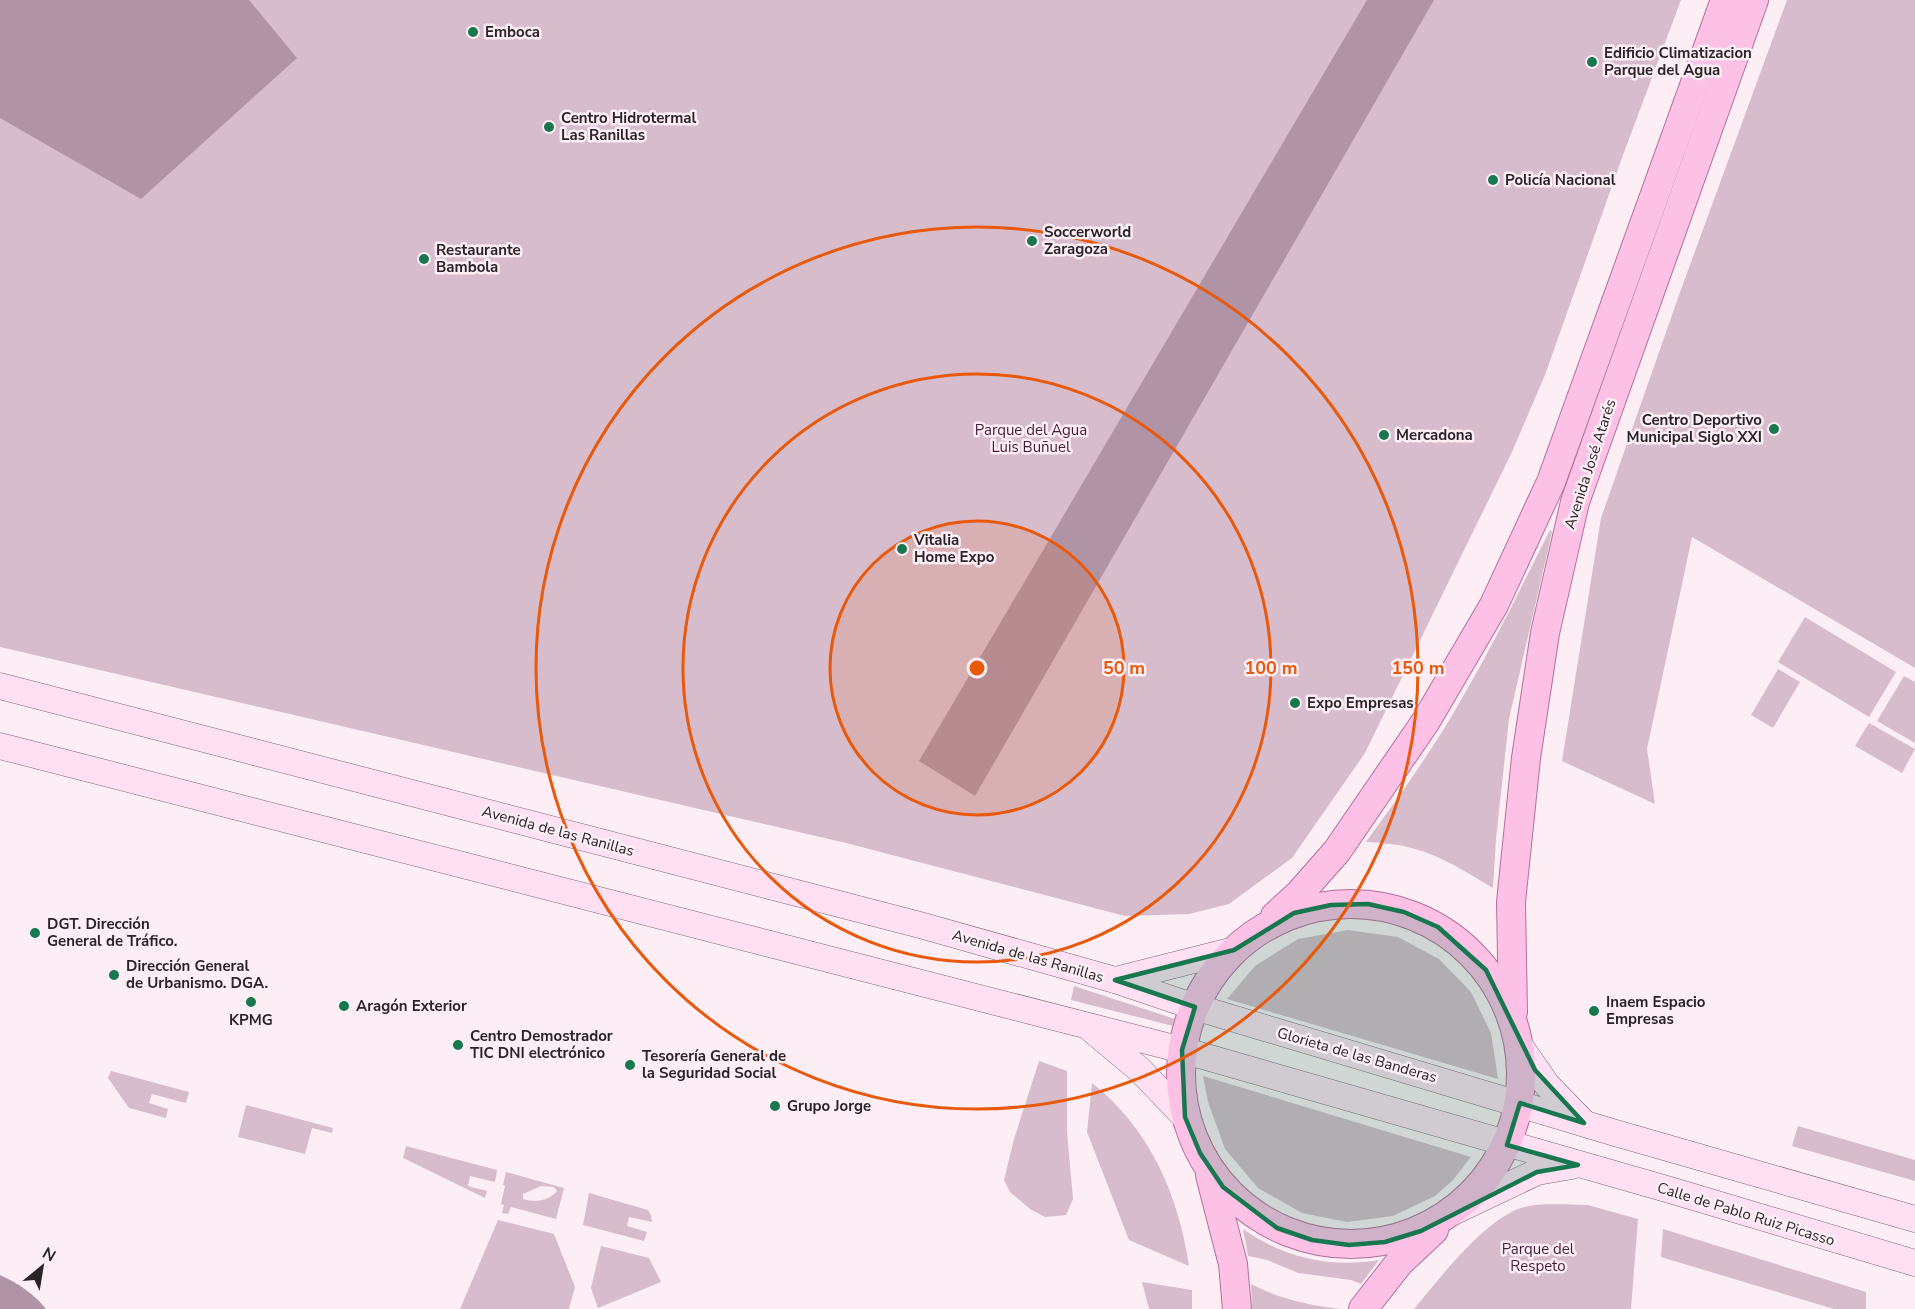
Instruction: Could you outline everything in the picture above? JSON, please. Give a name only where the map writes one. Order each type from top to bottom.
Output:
[{"type":"main road","name":"Avenida José Atarés","points":[[1261,929],[1300,893],[1337,851],[1426,721],[1494,605],[1551,482],[1725,0]]},
{"type":"main road","name":"Avenida José Atarés","points":[[1517,1033],[1511,964],[1511,902],[1526,758],[1545,633],[1575,502],[1754,0]]},
{"type":"main road","name":"Avenida de las Ranillas","points":[[0,686],[910,923],[1115,980],[1194,1007]]},
{"type":"main road","points":[[0,746],[1182,1050],[1507,1145]]},
{"type":"main road","points":[[1453,1212],[1421,1231],[1385,1242],[1348,1245],[1312,1240],[1276,1228],[1245,1208],[1223,1187],[1208,1167],[1185,1117],[1180,1081],[1182,1050],[1194,1007],[1211,977],[1234,950],[1261,929],[1294,913],[1331,905],[1368,904],[1404,912],[1438,927],[1468,950],[1486,970],[1502,996],[1517,1033],[1547,1085],[1584,1123]]},
{"type":"main road","name":"Avenida de las Ranillas","points":[[1115,980],[1234,950]]},
{"type":"main road","name":"Glorieta de las Banderas","points":[[1194,1007],[1520,1103]]},
{"type":"main road","points":[[1084,1025],[1140,1070],[1185,1117]]},
{"type":"main road","points":[[1363,1309],[1399,1263],[1485,1182],[1507,1145],[1520,1103],[1517,1033]]},
{"type":"main road","points":[[1520,1103],[1915,1219]]},
{"type":"main road","name":"Calle de Pablo Ruiz Picasso","points":[[1507,1145],[1915,1263]]},
{"type":"main road","name":"Calle de Pablo Ruiz Picasso","points":[[1453,1212],[1537,1172],[1578,1165]]},
{"type":"main road","points":[[1208,1167],[1233,1264],[1237,1309]]},
{"type":"highlighted area","points":[[1368,904],[1404,912],[1438,927],[1486,970],[1535,1070],[1584,1123],[1520,1103],[1507,1145],[1578,1165],[1537,1172],[1421,1231],[1385,1242],[1349,1245],[1312,1240],[1277,1228],[1223,1187],[1200,1153],[1185,1117],[1182,1050],[1195,1007],[1115,980],[1234,950],[1294,913],[1331,905]]},
{"type":"green space","name":"Parque del Agua Luis Buñuel","points":[[0,0],[1681,0],[1545,375],[1512,452],[1365,753],[1292,858],[1229,904],[1189,914],[1125,916],[846,843],[0,647]]},
{"type":"green space","name":"Centro Deportivo Municipal Siglo XXI","points":[[1787,0],[1915,0],[1915,668],[1692,537],[1647,749],[1655,804],[1562,761],[1601,518],[1679,295]]},
{"type":"green space","points":[[1550,530],[1552,532],[1509,719],[1493,888],[1433,855],[1403,846],[1366,842],[1418,769],[1454,712],[1498,633]]},
{"type":"green space","points":[[1805,617],[1896,672],[1869,717],[1778,662]]},
{"type":"green space","points":[[1778,669],[1800,682],[1773,728],[1751,715]]},
{"type":"green space","points":[[1904,676],[1915,682],[1915,743],[1877,721]]},
{"type":"green space","points":[[1869,723],[1915,749],[1902,773],[1855,746]]},
{"type":"green space","points":[[1348,930],[1398,937],[1439,959],[1471,992],[1491,1033],[1498,1079],[1227,999],[1255,966],[1298,939]]},
{"type":"green space","points":[[1074,986],[1175,1019],[1173,1026],[1071,1000]]},
{"type":"green space","points":[[1039,1061],[1067,1071],[1067,1131],[1073,1199],[1066,1215],[1045,1217],[1030,1209],[1010,1192],[1004,1180],[1014,1139]]},
{"type":"green space","points":[[111,1071],[189,1092],[186,1103],[152,1094],[149,1103],[168,1109],[166,1118],[129,1108],[108,1078]]},
{"type":"green space","points":[[1203,1076],[1471,1157],[1453,1180],[1435,1196],[1393,1216],[1347,1222],[1302,1213],[1258,1188],[1225,1149],[1208,1102]]},
{"type":"green space","points":[[1092,1083],[1130,1121],[1158,1165],[1177,1214],[1189,1266],[1129,1240],[1087,1132]]},
{"type":"green space","points":[[246,1105],[333,1128],[332,1133],[312,1128],[305,1154],[238,1137]]},
{"type":"green space","points":[[1798,1126],[1915,1160],[1915,1181],[1792,1146]]},
{"type":"green space","points":[[406,1146],[497,1170],[495,1182],[470,1176],[468,1186],[487,1191],[485,1198],[403,1158]]},
{"type":"green space","points":[[506,1172],[564,1188],[556,1219],[511,1207],[508,1214],[502,1213],[504,1205],[501,1204],[505,1186],[503,1185]],"holes":[[[541,1186],[554,1187],[557,1191],[546,1199],[537,1201],[523,1199],[523,1194]]]},
{"type":"green space","points":[[589,1193],[648,1210],[652,1222],[629,1217],[627,1226],[647,1232],[644,1241],[583,1225]]},
{"type":"green space","name":"Parque del Respeto","points":[[1588,1205],[1638,1219],[1631,1309],[1414,1309],[1466,1248],[1498,1220],[1529,1206]]},
{"type":"green space","points":[[498,1220],[554,1234],[575,1287],[569,1309],[460,1309]]},
{"type":"green space","points":[[1243,1229],[1275,1247],[1308,1258],[1343,1263],[1379,1260],[1361,1284],[1351,1280],[1298,1273],[1267,1260],[1248,1256]]},
{"type":"green space","points":[[1663,1229],[1866,1292],[1866,1309],[1834,1309],[1661,1257]]},
{"type":"green space","points":[[601,1246],[649,1258],[661,1282],[598,1308],[591,1288]]},
{"type":"green space","points":[[1142,1282],[1192,1290],[1192,1309],[1149,1309]]},
{"type":"green space","points":[[1251,1284],[1294,1301],[1341,1309],[1252,1309]]},
{"type":"shaded area","points":[[0,0],[249,0],[297,58],[141,199],[0,118]]},
{"type":"shaded area","points":[[1367,0],[1434,0],[975,796],[919,761]]},
{"type":"shaded area","points":[[0,1275],[25,1289],[46,1309],[0,1309]]},
{"type":"place","name":"Emboca","points":[[473,32]]},
{"type":"place","name":"Edificio Climatizacion Parque del Agua","points":[[1592,62]]},
{"type":"place","name":"Centro Hidrotermal Las Ranillas","points":[[549,127]]},
{"type":"place","name":"Policía Nacional","points":[[1493,180]]},
{"type":"place","name":"Soccerworld Zaragoza","points":[[1032,241]]},
{"type":"place","name":"Restaurante Bambola","points":[[424,259]]},
{"type":"place","name":"Centro Deportivo Municipal Siglo XXI","points":[[1774,429]]},
{"type":"place","name":"Mercadona","points":[[1384,435]]},
{"type":"place","name":"Vitalia Home Expo","points":[[902,549]]},
{"type":"place","name":"Expo Empresas","points":[[1295,703]]},
{"type":"place","name":"DGT. Dirección General de Tráfico.","points":[[35,933]]},
{"type":"place","name":"Dirección General de Urbanismo. DGA.","points":[[114,975]]},
{"type":"place","name":"KPMG","points":[[251,1002]]},
{"type":"place","name":"Aragón Exterior","points":[[344,1006]]},
{"type":"place","name":"Inaem Espacio Empresas","points":[[1594,1011]]},
{"type":"place","name":"Centro Demostrador TIC DNI electrónico","points":[[458,1045]]},
{"type":"place","name":"Tesorería General de la Seguridad Social","points":[[630,1065]]},
{"type":"place","name":"Grupo Jorge","points":[[775,1106]]}]
